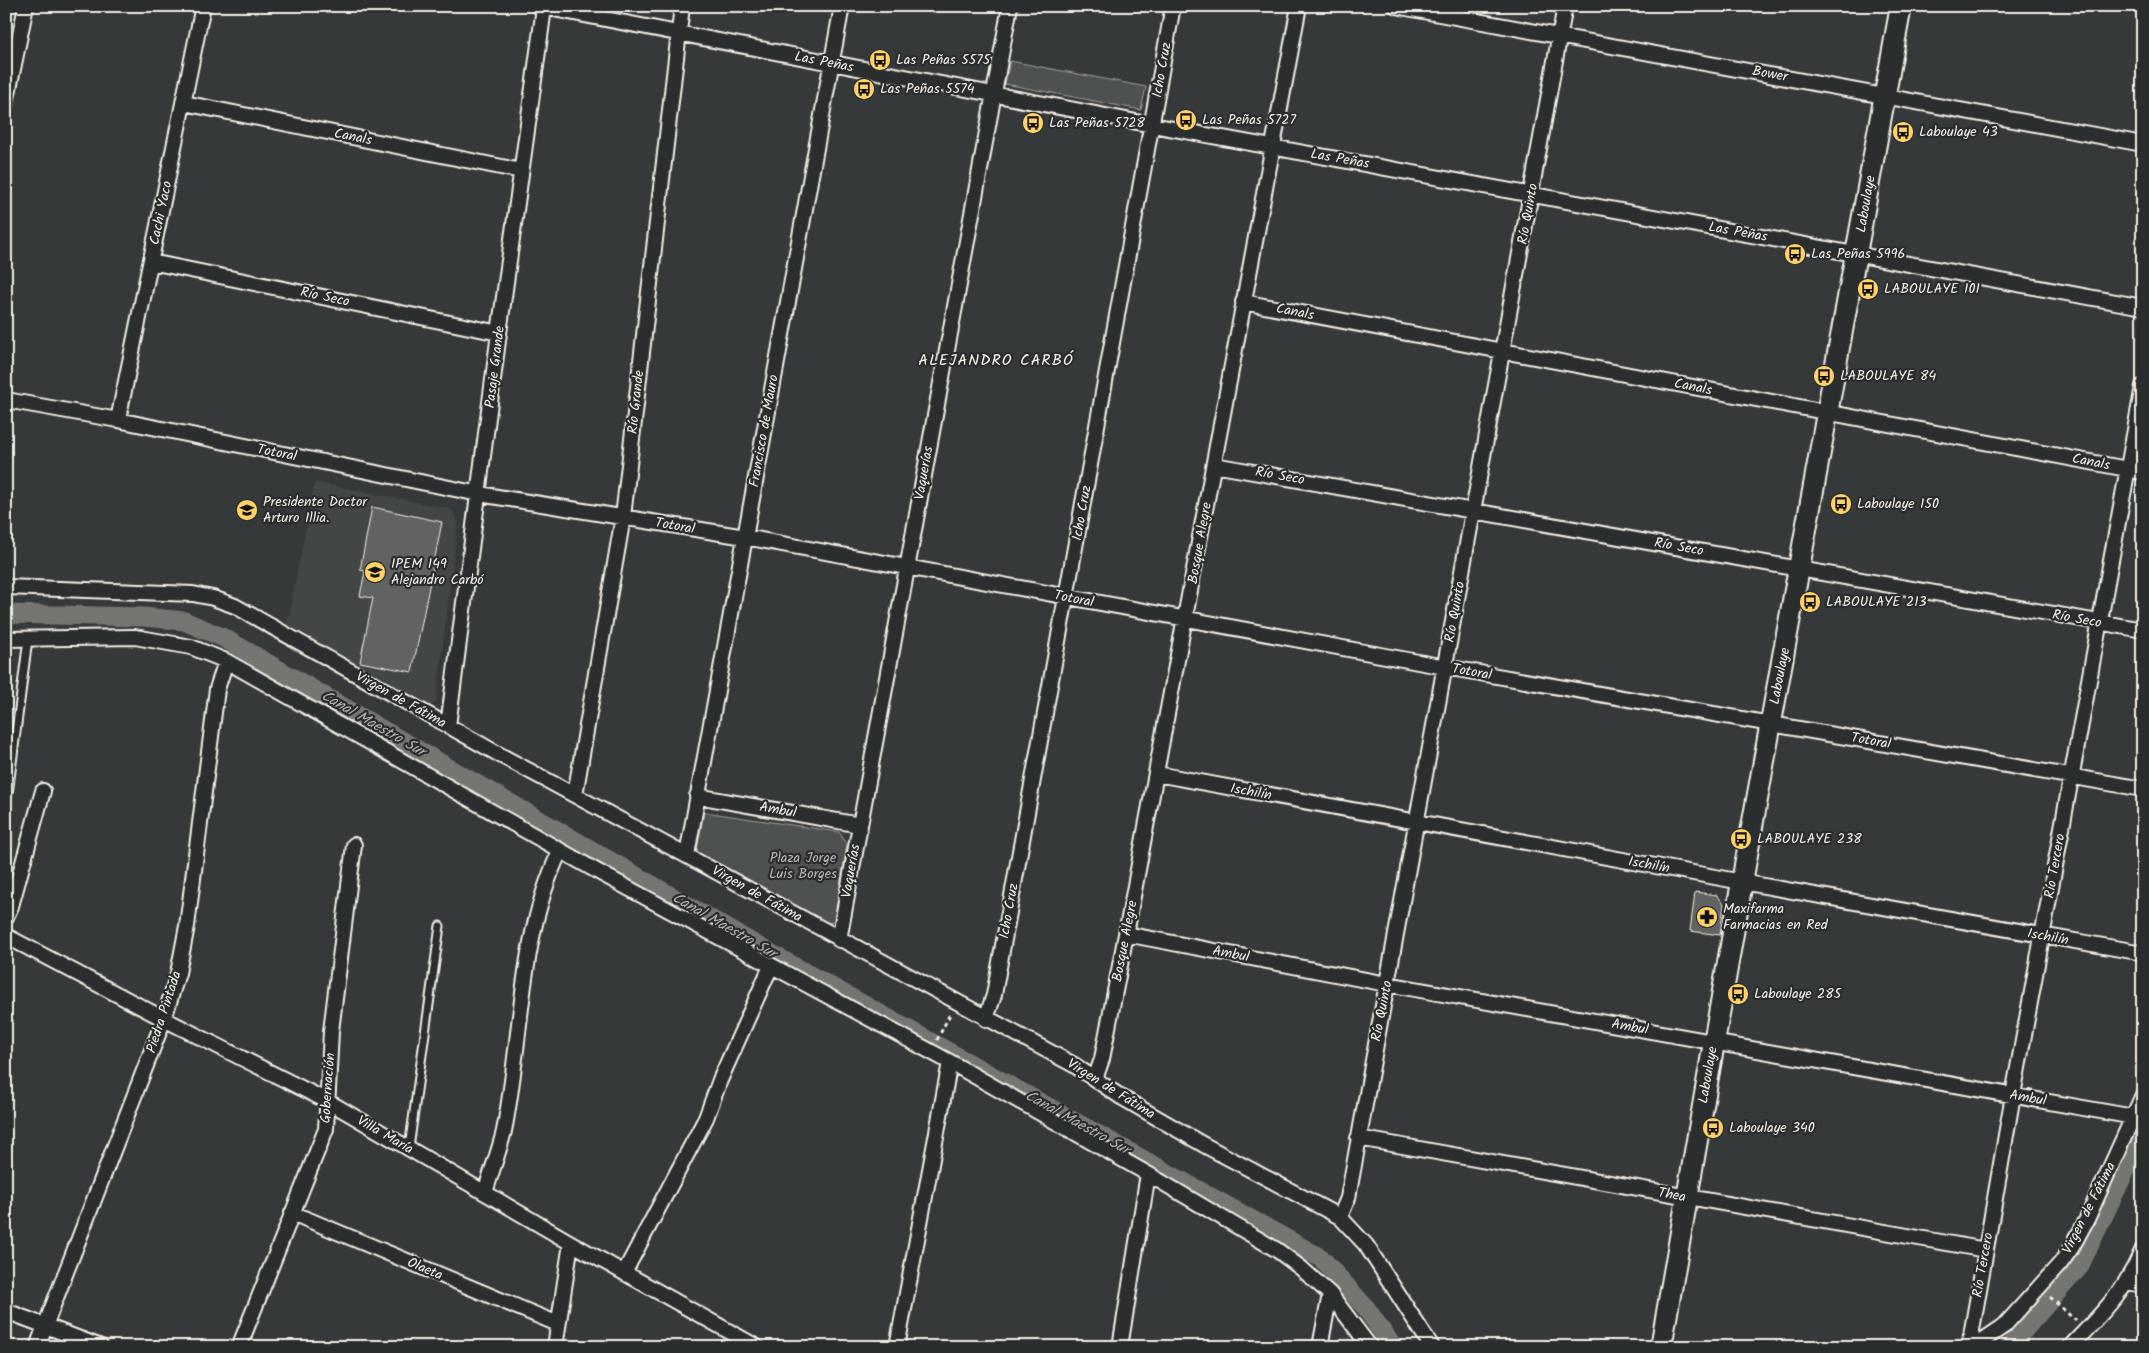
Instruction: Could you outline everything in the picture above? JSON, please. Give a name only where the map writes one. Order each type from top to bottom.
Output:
[{"type":"main road","name":"Laboulaye","points":[[1661,1347],[1742,882],[1801,569],[1901,6]]},
{"type":"street","points":[[6,103],[26,6]]},
{"type":"street","name":"Cachi Yaco","points":[[118,420],[152,262],[203,6]]},
{"type":"street","name":"Río Grande","points":[[575,795],[623,517],[682,6]]},
{"type":"street","name":"Francisco de Mauro","points":[[687,855],[842,6]]},
{"type":"street","name":"Vaquerías","points":[[839,940],[1010,6]]},
{"type":"street","name":"Icho Cruz","points":[[986,1018],[994,995],[1173,6]]},
{"type":"street","name":"Bosque Alegre","points":[[1095,1079],[1102,1059],[1157,774],[1299,6]]},
{"type":"street","name":"Bower","points":[[1396,6],[2143,144]]},
{"type":"street","name":"Río Quinto","points":[[1340,1217],[1348,1198],[1565,6]]},
{"type":"street","name":"Las Peñas","points":[[541,7],[1152,125],[2143,306]]},
{"type":"street","name":"Pasaje Grande","points":[[448,726],[541,7]]},
{"type":"street","name":"Canals","points":[[184,104],[521,172]]},
{"type":"street","name":"Río Seco","points":[[152,262],[499,333]]},
{"type":"street","name":"Canals","points":[[1243,302],[2143,472]]},
{"type":"street","name":"Río Tercero","points":[[1969,1347],[2013,1095],[2143,386]]},
{"type":"street","name":"Totoral","points":[[6,400],[118,420],[479,494],[745,538],[1445,667],[2143,789]]},
{"type":"street","name":"Río Seco","points":[[1214,465],[2143,630]]},
{"type":"street","name":"Virgen de Fátima","points":[[6,587],[193,594],[213,598],[235,606],[448,726],[687,855],[839,940],[1074,1065],[1121,1097],[1204,1145],[1340,1217],[1366,1245],[1432,1347]]},
{"type":"street","points":[[6,639],[135,636],[191,648],[226,661],[560,851],[950,1062],[1148,1174],[1277,1250],[1330,1294],[1370,1347]]},
{"type":"street","name":"Piedra Pintada","points":[[38,1347],[164,1020],[178,973],[187,926],[217,689],[226,661]]},
{"type":"street","name":"Ischilín","points":[[1157,774],[1742,882],[2143,953]]},
{"type":"street","points":[[6,917],[11,906],[43,791]]},
{"type":"street","name":"Ambul","points":[[697,796],[860,825]]},
{"type":"street","name":"Gobernación","points":[[239,1347],[326,1129],[332,1031],[354,845]]},
{"type":"street","points":[[485,1193],[504,1130],[528,954],[536,916],[546,880],[560,851]]},
{"type":"street","name":"Ambul","points":[[1126,934],[1387,984],[2134,1117]]},
{"type":"street","name":"Villa María","points":[[6,936],[164,1020],[329,1102],[571,1243],[757,1347]]},
{"type":"street","points":[[624,1273],[706,1118],[720,1080],[771,966]]},
{"type":"street","points":[[896,1347],[950,1062]]},
{"type":"street","name":"Virgen de Fátima","points":[[1973,1347],[2004,1326],[2072,1247],[2143,1095]]},
{"type":"street","name":"Thea","points":[[1358,1138],[1986,1250]]},
{"type":"street","points":[[1120,1347],[1148,1174]]},
{"type":"street","name":"Olaeta","points":[[292,1213],[558,1324]]},
{"type":"street","points":[[554,1347],[571,1243]]},
{"type":"street","points":[[2070,1347],[2113,1302],[2127,1282],[2143,1249]]},
{"type":"street","points":[[2127,1282],[2143,1286]]},
{"type":"street","points":[[1320,1347],[1330,1294]]},
{"type":"street","points":[[6,1311],[100,1347]]},
{"type":"lane","points":[[8,794],[28,639]]},
{"type":"lane","points":[[408,1148],[440,926]]},
{"type":"path","points":[[931,1052],[956,1002]]},
{"type":"path","points":[[2039,1287],[2086,1330]]},
{"type":"shaded area","name":"IPEM 149 Alejandro Carbó","points":[[315,482],[451,509],[458,521],[436,702],[428,706],[287,624]]},
{"type":"green space","points":[[1010,61],[1146,87],[1141,110],[1005,84]]},
{"type":"green space","name":"Plaza Jorge Luis Borges","points":[[704,812],[839,832],[847,844],[834,921],[826,924],[701,857],[697,850]]},
{"type":"building","points":[[372,507],[442,522],[412,672],[360,662],[373,598],[360,596],[365,571],[360,570]]},
{"type":"building","name":"Maxifarma Farmacias en Red","points":[[1695,892],[1717,895],[1724,904],[1720,935],[1690,931]]},
{"type":"waterway","name":"Canal Maestro Sur","points":[[6,614],[144,617],[184,621],[222,637],[761,948],[1321,1258],[1366,1308],[1393,1347]]},
{"type":"waterway","name":"Canal Maestro Sur","points":[[2009,1347],[2079,1267],[2143,1134]]},
{"type":"place","name":"Las Peñas 5575","points":[[880,60]]},
{"type":"place","name":"Las Peñas 5574","points":[[864,89]]},
{"type":"place","name":"Las Peñas 5727","points":[[1186,120]]},
{"type":"place","name":"Las Peñas 5728","points":[[1033,123]]},
{"type":"place","name":"Laboulaye 43","points":[[1903,132]]},
{"type":"place","name":"Las Peñas 5996","points":[[1795,254]]},
{"type":"place","name":"LABOULAYE 101","points":[[1868,289]]},
{"type":"place","name":"LABOULAYE 84","points":[[1824,376]]},
{"type":"place","name":"Laboulaye 150","points":[[1841,504]]},
{"type":"place","name":"Presidente Doctor Arturo Illia.","points":[[247,510]]},
{"type":"place","name":"IPEM 149 Alejandro Carbó","points":[[375,572]]},
{"type":"place","name":"LABOULAYE 213","points":[[1810,602]]},
{"type":"place","name":"LABOULAYE 238","points":[[1741,839]]},
{"type":"place","name":"Maxifarma Farmacias en Red","points":[[1707,917]]},
{"type":"place","name":"Laboulaye 285","points":[[1738,994]]},
{"type":"place","name":"Laboulaye 340","points":[[1713,1128]]},
{"type":"district","name":"ALEJANDRO CARBÓ","points":[[996,360]]}]
